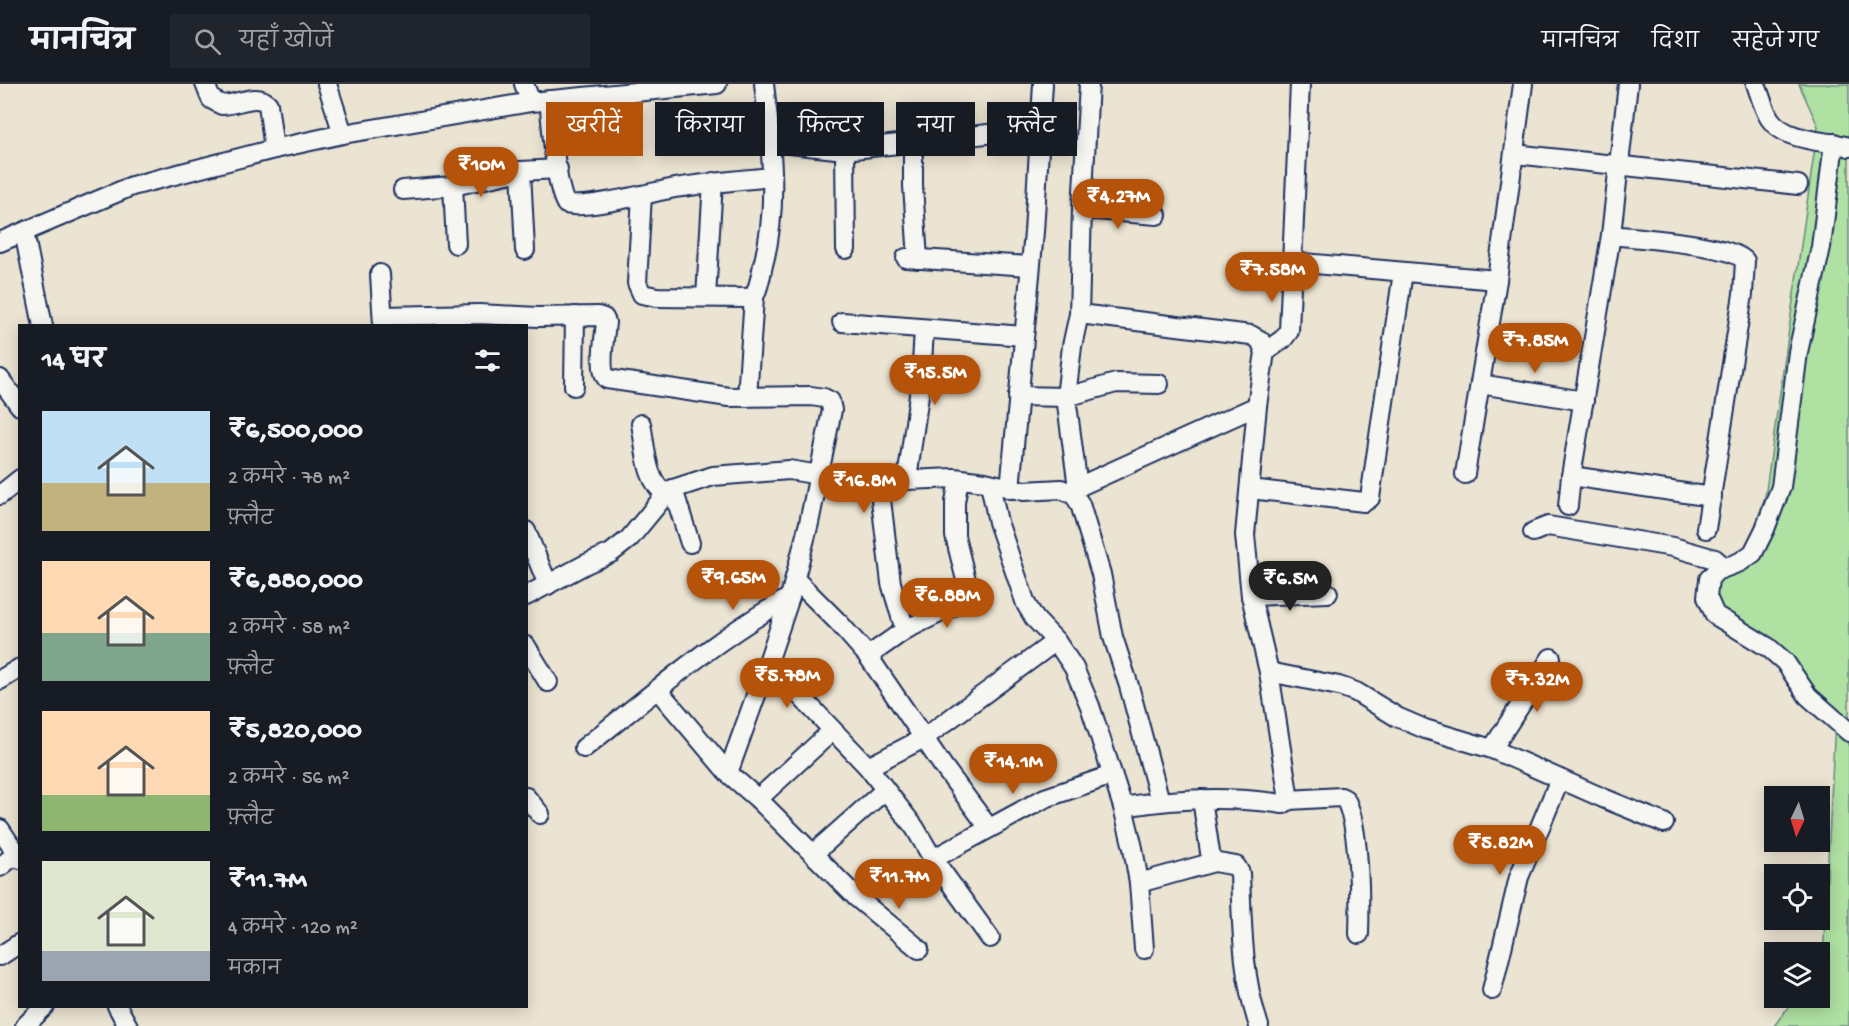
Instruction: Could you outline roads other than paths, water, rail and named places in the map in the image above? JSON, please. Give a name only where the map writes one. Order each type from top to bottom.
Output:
[{"type":"street","points":[[205,84],[212,99],[222,105],[258,98],[265,101],[268,104],[274,149]]},
{"type":"street","points":[[327,84],[343,134]]},
{"type":"street","points":[[524,84],[540,101],[558,170],[562,198],[566,204],[571,206],[713,182],[772,177]]},
{"type":"street","points":[[0,242],[132,186],[274,149],[343,134],[540,101],[717,84]]},
{"type":"street","points":[[747,397],[754,297],[768,249],[773,211],[771,142],[764,84]]},
{"type":"street","points":[[1042,102],[1043,84]]},
{"type":"street","points":[[1089,84],[1078,314],[1066,397],[1074,495],[1080,504],[1101,574],[1113,637],[1129,686],[1160,801]]},
{"type":"street","points":[[1265,352],[1283,339],[1289,331],[1300,84]]},
{"type":"street","points":[[1465,474],[1497,280],[1523,84]]},
{"type":"street","points":[[1568,506],[1611,235],[1628,84]]},
{"type":"street","points":[[1756,84],[1770,119],[1779,129],[1796,136],[1842,145],[1798,352],[1781,487],[1765,530],[1753,552],[1740,562],[1716,571],[1709,579],[1707,597],[1715,615],[1769,648],[1785,662],[1808,696],[1849,732]]},
{"type":"street","points":[[771,142],[777,143]]},
{"type":"street","points":[[1515,154],[1798,185]]},
{"type":"street","points":[[845,156],[846,249]]},
{"type":"street","points":[[913,156],[912,259],[1030,266]]},
{"type":"street","points":[[1010,489],[1039,156]]},
{"type":"street","points":[[403,190],[453,186],[521,171],[558,170]]},
{"type":"street","points":[[521,171],[525,250]]},
{"type":"street","points":[[706,297],[713,182]]},
{"type":"street","points":[[453,186],[456,244]]},
{"type":"street","points":[[642,195],[637,283],[639,290],[648,296],[754,297]]},
{"type":"street","points":[[1082,209],[1157,215]]},
{"type":"street","points":[[24,232],[43,324]]},
{"type":"street","points":[[1611,235],[1710,248],[1741,256],[1745,261],[1743,294],[1706,529]]},
{"type":"street","points":[[1292,262],[1497,280]]},
{"type":"street","points":[[1250,489],[1364,502],[1370,498],[1403,272]]},
{"type":"street","points":[[380,274],[383,321],[479,314],[522,321],[598,316],[604,318],[606,322],[602,367],[607,379],[729,397],[812,396],[830,401],[832,410],[819,474],[792,588],[728,772]]},
{"type":"street","points":[[1078,314],[1251,335],[1260,340],[1265,352],[1257,406],[1245,535],[1251,596],[1269,672],[1289,800]]},
{"type":"street","points":[[574,386],[575,316]]},
{"type":"street","points":[[842,322],[1024,336]]},
{"type":"street","points":[[907,479],[921,381],[924,329]]},
{"type":"street","points":[[0,379],[18,403]]},
{"type":"street","points":[[1018,396],[1066,397],[1116,383],[1158,384]]},
{"type":"street","points":[[1479,384],[1584,401]]},
{"type":"street","points":[[528,595],[611,553],[629,539],[670,491],[713,476],[789,470],[862,482],[954,478],[1024,491],[1074,489],[1257,406]]},
{"type":"street","points":[[641,424],[652,479],[657,488],[670,491]]},
{"type":"street","points":[[1571,476],[1712,496]]},
{"type":"street","points":[[868,656],[905,630],[968,599],[969,592],[955,536],[955,502],[959,479]]},
{"type":"street","points":[[0,495],[18,481]]},
{"type":"street","points":[[879,483],[891,584],[905,630]]},
{"type":"street","points":[[990,484],[998,522],[1026,604],[1074,668],[1123,807],[1139,883],[1144,949]]},
{"type":"street","points":[[670,491],[690,543]]},
{"type":"street","points":[[1533,532],[1548,526],[1673,547],[1715,558],[1724,567]]},
{"type":"street","points":[[528,536],[548,585]]},
{"type":"street","points":[[792,588],[838,623],[868,656],[989,828]]},
{"type":"street","points":[[584,748],[697,658],[760,614],[792,588]]},
{"type":"street","points":[[1251,596],[1328,593]]},
{"type":"street","points":[[868,767],[924,738],[1056,641]]},
{"type":"street","points":[[528,649],[548,682]]},
{"type":"street","points":[[1492,749],[1551,658]]},
{"type":"street","points":[[768,662],[868,767],[915,828],[933,859],[990,938]]},
{"type":"street","points":[[0,680],[18,669]]},
{"type":"street","points":[[1269,672],[1340,686],[1356,692],[1376,702],[1397,717],[1425,729],[1492,749],[1664,823]]},
{"type":"street","points":[[658,690],[728,772],[814,853],[856,897],[919,949]]},
{"type":"street","points":[[758,799],[832,731]]},
{"type":"street","points":[[933,859],[1045,798],[1112,775]]},
{"type":"street","points":[[1492,990],[1519,877],[1560,779]]},
{"type":"street","points":[[814,853],[885,790]]},
{"type":"street","points":[[1123,807],[1160,801],[1202,799],[1245,799],[1283,804],[1289,800],[1341,797],[1347,803],[1354,839],[1358,871],[1359,934]]},
{"type":"street","points":[[528,799],[540,814]]},
{"type":"street","points":[[1202,799],[1209,855],[1214,862]]},
{"type":"street","points":[[0,829],[18,855],[0,867]]},
{"type":"street","points":[[1139,883],[1214,862],[1236,866],[1240,873],[1243,951],[1251,1004],[1259,1026]]},
{"type":"street","points":[[0,956],[18,944]]},
{"type":"street","points":[[25,1026],[43,1008]]},
{"type":"street","points":[[118,1008],[128,1026]]}]
